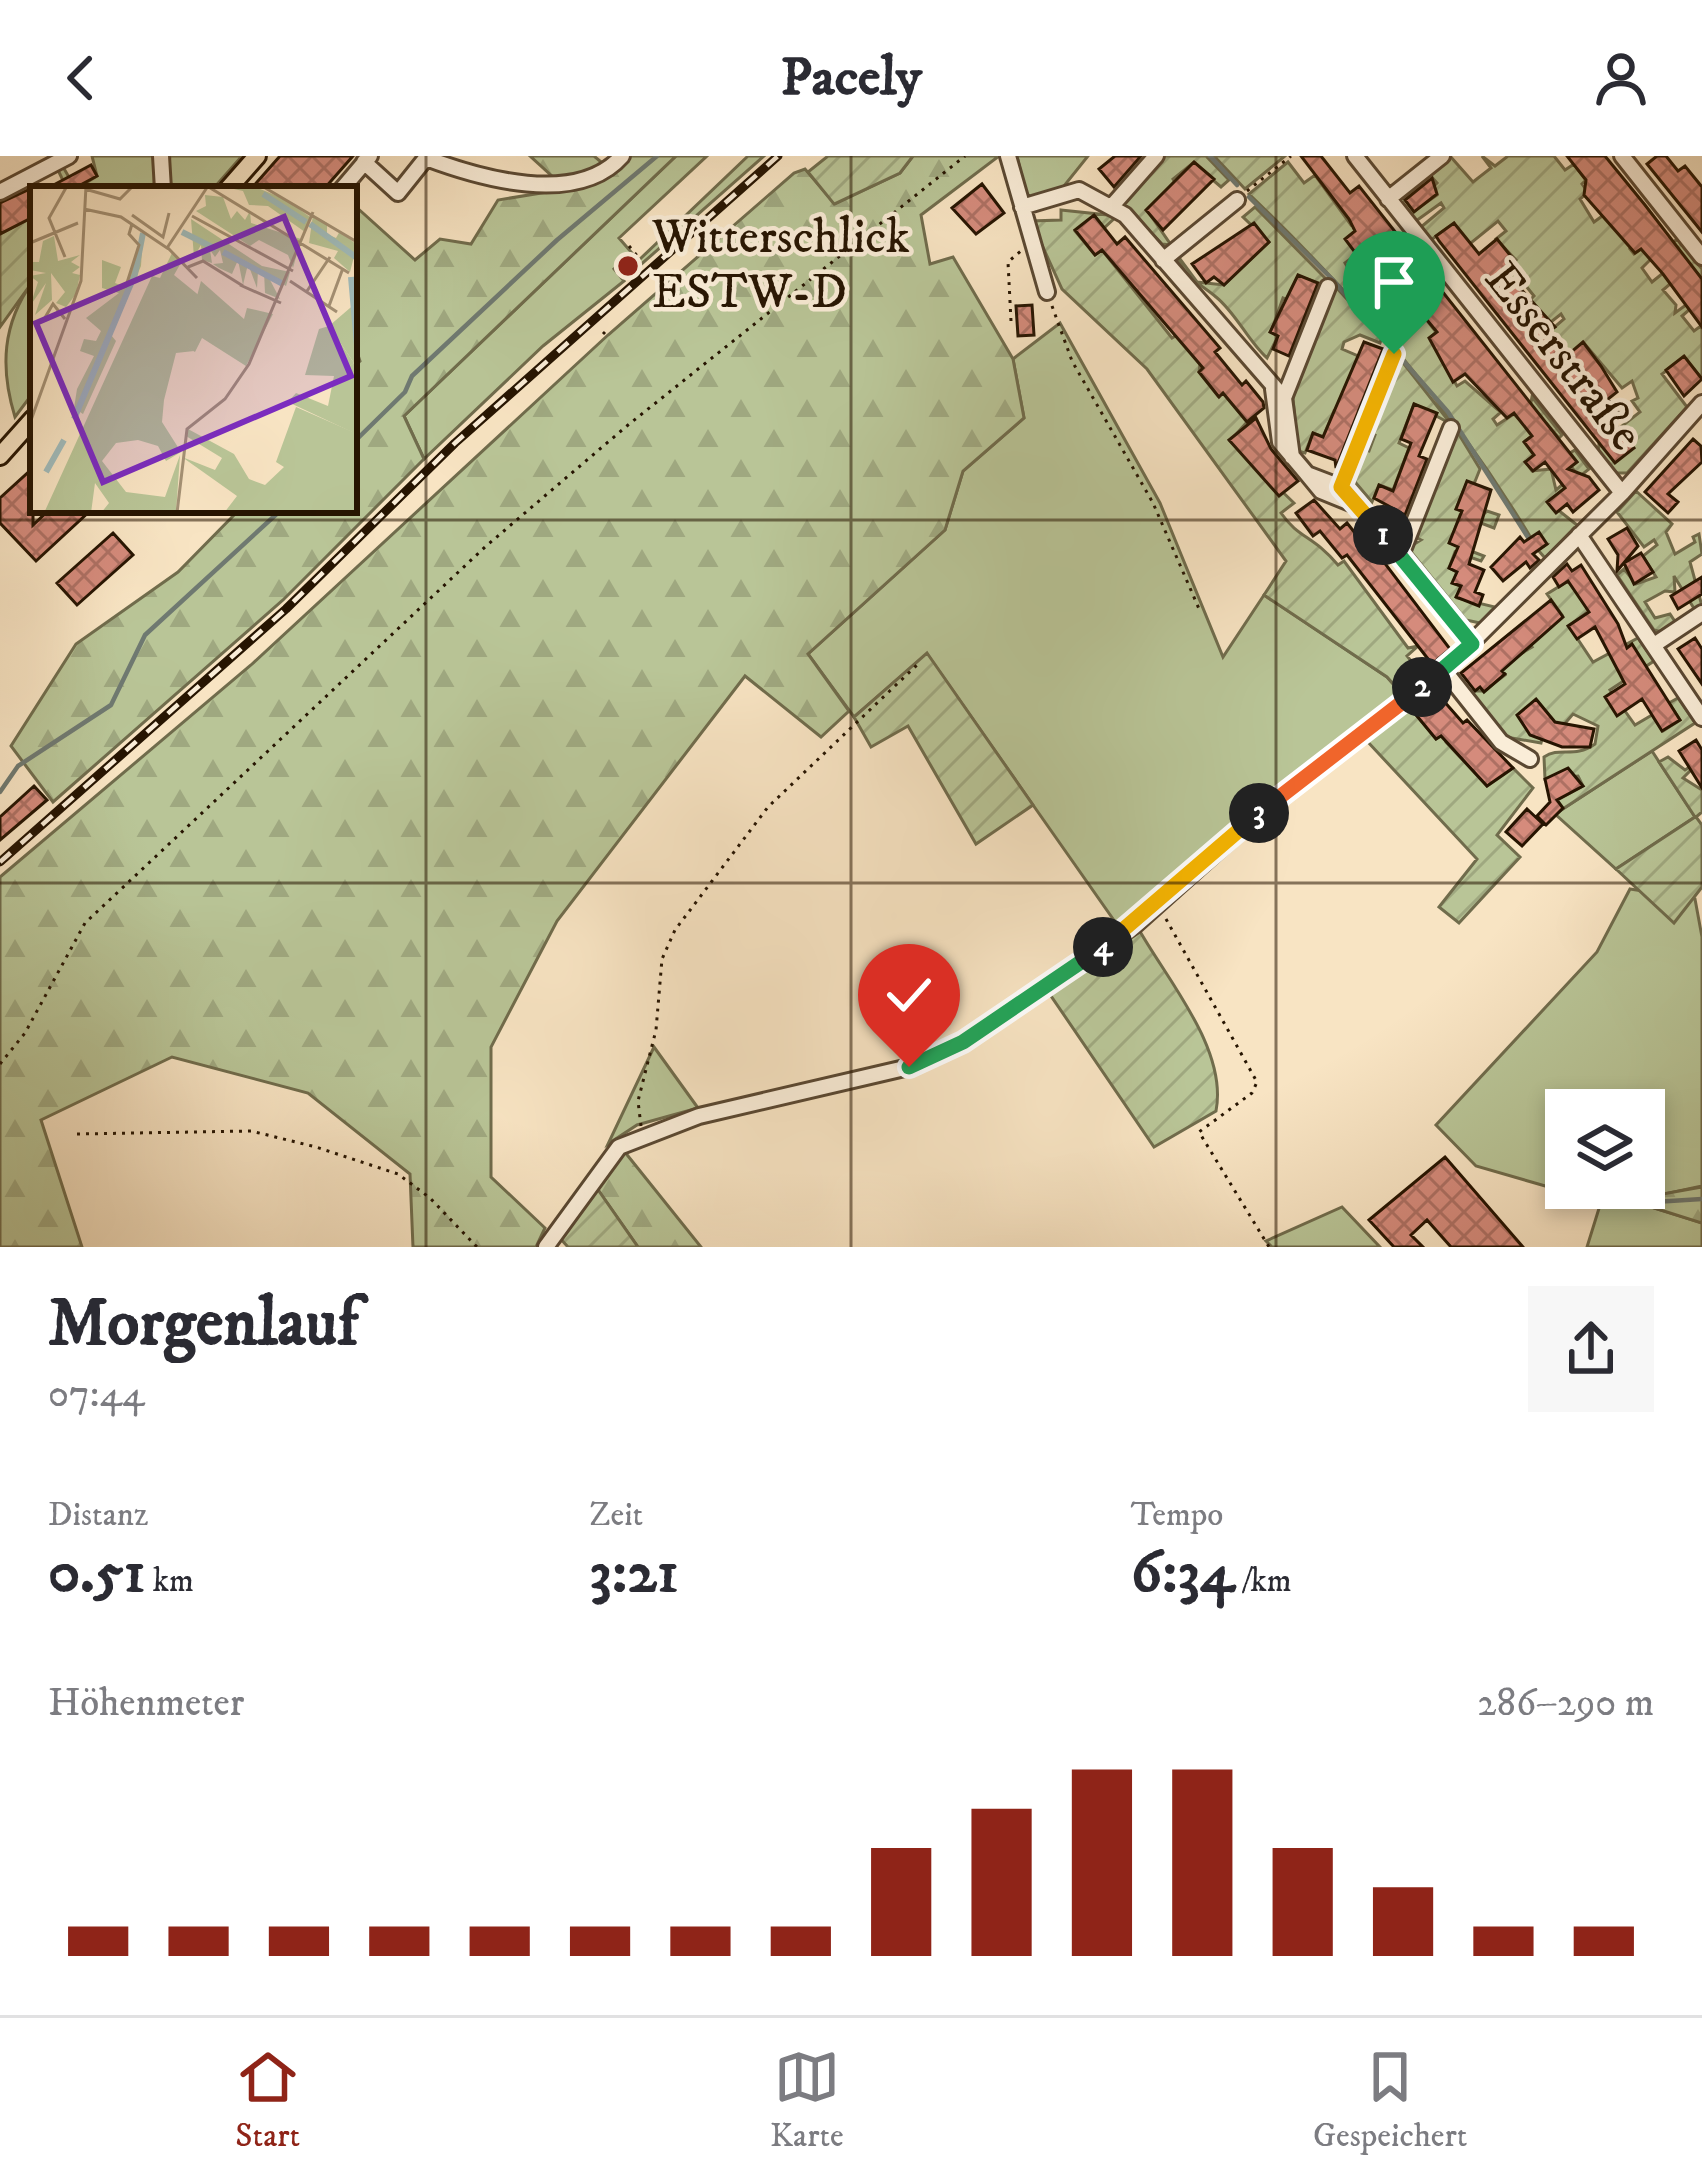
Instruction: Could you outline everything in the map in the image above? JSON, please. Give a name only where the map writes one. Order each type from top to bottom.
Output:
[{"type":"main road","points":[[231,186],[257,156]]},
{"type":"main road","points":[[0,456],[30,422]]},
{"type":"street","points":[[0,191],[45,161],[69,156]]},
{"type":"street","points":[[161,156],[163,186]]},
{"type":"street","points":[[346,186],[367,159],[398,194],[426,158],[486,181],[526,184],[586,178],[622,156]]},
{"type":"street","points":[[1007,156],[1047,292]]},
{"type":"street","points":[[1112,206],[1156,156]]},
{"type":"street","name":"Esserstraße","points":[[1355,156],[1622,494]]},
{"type":"street","points":[[1388,199],[1442,156]]},
{"type":"street","points":[[1622,156],[1702,257]]},
{"type":"street","points":[[1022,207],[1079,190],[1112,206],[1284,398]]},
{"type":"street","points":[[1163,260],[1237,200]]},
{"type":"street","points":[[1292,457],[1284,398],[1328,286]]},
{"type":"street","points":[[1341,487],[1394,354]]},
{"type":"street","points":[[1273,385],[1280,442],[1321,491],[1358,506]]},
{"type":"street","points":[[546,1247],[598,1169],[619,1147],[642,1134],[909,1067],[963,1042],[1045,989],[1157,904],[1302,778],[1444,670],[1622,494],[1702,403]]},
{"type":"street","points":[[1401,556],[1451,428]]},
{"type":"street","points":[[1306,474],[1341,487],[1472,644]]},
{"type":"street","points":[[1580,535],[1702,718]]},
{"type":"street","points":[[1654,645],[1702,613]]},
{"type":"street","points":[[1444,670],[1501,742],[1530,759]]},
{"type":"path","points":[[0,1064],[25,1033],[86,923],[103,907],[485,548],[628,424],[965,156]]},
{"type":"path","points":[[1237,200],[1291,156]]},
{"type":"path","points":[[1012,321],[1008,262],[1032,241]]},
{"type":"path","points":[[629,247],[638,256],[634,261]]},
{"type":"path","points":[[1047,292],[1072,361],[1153,502],[1200,611]]},
{"type":"path","points":[[642,1134],[638,1101],[656,1030],[662,959],[675,929],[768,807],[918,664]]},
{"type":"path","points":[[1157,904],[1257,1082],[1252,1093],[1203,1126],[1201,1140],[1269,1247]]},
{"type":"path","points":[[77,1135],[251,1131],[316,1147],[398,1174],[430,1198],[477,1247]]},
{"type":"green space","points":[[92,156],[155,156],[154,186],[81,186],[97,176]]},
{"type":"green space","points":[[170,156],[242,156],[216,186],[172,186],[167,173]]},
{"type":"green space","points":[[530,156],[594,156],[613,172],[628,156],[676,156],[404,416],[424,459],[283,600],[53,802],[11,746],[76,644],[178,572],[236,513],[357,513],[357,208],[415,260],[440,239],[471,244],[498,200],[566,189]]},
{"type":"green space","points":[[676,156],[707,156],[619,238],[632,253],[614,269],[624,281],[543,346],[424,459],[404,416]]},
{"type":"green space","points":[[748,156],[764,156],[637,268],[639,260]]},
{"type":"green space","points":[[828,156],[913,156],[900,173],[834,204],[808,172]]},
{"type":"green space","points":[[913,156],[999,156],[921,215],[930,264],[953,257],[1013,359],[1024,418],[963,471],[945,530],[808,654],[849,711],[821,737],[745,676],[557,921],[491,1047],[491,1177],[545,1228],[536,1247],[413,1247],[410,1174],[308,1093],[172,1057],[41,1120],[82,1247],[0,1247],[0,877],[251,665],[608,335],[794,173],[805,169],[835,204],[900,173]]},
{"type":"green space","points":[[1017,156],[1088,156],[1060,191],[1027,200]]},
{"type":"green space","points":[[1161,156],[1206,156],[1229,180],[1221,187],[1193,163],[1173,179],[1176,184],[1147,210],[1171,245],[1162,244],[1121,201]]},
{"type":"green space","points":[[1214,156],[1285,156],[1245,189]]},
{"type":"green space","points":[[1450,156],[1473,182],[1491,168],[1482,156],[1495,166],[1508,156],[1554,156],[1565,170],[1574,164],[1586,180],[1582,184],[1588,192],[1580,199],[1594,222],[1605,214],[1636,244],[1630,249],[1634,254],[1651,242],[1651,259],[1642,268],[1652,282],[1683,257],[1672,243],[1677,239],[1702,269],[1702,279],[1691,266],[1663,290],[1676,305],[1675,313],[1694,299],[1697,303],[1682,316],[1694,331],[1702,325],[1702,379],[1684,357],[1662,374],[1687,407],[1627,473],[1616,473],[1598,453],[1599,444],[1640,412],[1632,401],[1638,398],[1632,381],[1622,388],[1584,343],[1569,354],[1550,331],[1564,319],[1561,314],[1551,322],[1529,301],[1534,296],[1522,281],[1517,285],[1500,274],[1516,260],[1496,239],[1506,231],[1498,221],[1466,247],[1454,223],[1431,240],[1421,227],[1444,208],[1441,203],[1416,221],[1400,201],[1418,181],[1421,185],[1404,198],[1414,211],[1437,195],[1433,187],[1437,183],[1428,173]]},
{"type":"green space","points":[[1288,162],[1304,183],[1315,175],[1351,225],[1361,219],[1357,254],[1345,263],[1348,268],[1383,241],[1406,271],[1389,286],[1415,319],[1422,314],[1436,332],[1430,338],[1457,386],[1465,381],[1501,412],[1493,419],[1497,425],[1514,414],[1526,427],[1532,397],[1562,435],[1559,438],[1547,424],[1525,441],[1534,455],[1526,462],[1532,471],[1551,469],[1556,490],[1576,473],[1571,466],[1577,462],[1570,453],[1575,450],[1589,469],[1548,502],[1577,525],[1545,558],[1538,550],[1547,544],[1531,538],[1436,399],[1328,273],[1249,194]]},
{"type":"green space","points":[[63,167],[74,186],[66,186],[58,170]]},
{"type":"green space","points":[[1255,207],[1327,280],[1324,285],[1298,276],[1288,300],[1283,298],[1271,332],[1278,336],[1267,358],[1223,304],[1188,275],[1177,255],[1197,282],[1224,285],[1269,242],[1243,217]]},
{"type":"green space","points":[[1061,210],[1117,216],[1104,228],[1094,216],[1075,231],[1095,255],[1102,250],[1172,338],[1177,335],[1218,396],[1223,393],[1247,422],[1230,441],[1294,503],[1281,513],[1338,565],[1344,561],[1408,648],[1418,646],[1407,656],[1420,672],[1452,652],[1402,694],[1387,677],[1264,595],[1286,561],[1147,369],[1062,289],[1031,221],[1061,220]]},
{"type":"green space","points":[[30,219],[30,285],[0,327],[0,234]]},
{"type":"green space","points":[[1333,284],[1382,337],[1380,343],[1360,335],[1344,342],[1342,349],[1358,356],[1348,416],[1334,411],[1323,437],[1313,433],[1305,453],[1298,451],[1292,388]]},
{"type":"green space","points":[[30,286],[30,397],[15,417],[7,381],[7,347]]},
{"type":"green space","points":[[1060,323],[1160,503],[1223,657],[1264,595],[1387,677],[1402,694],[1247,814],[1118,926],[927,654],[854,717],[808,654],[945,530],[963,471],[1024,418],[1013,359]]},
{"type":"green space","points":[[1397,355],[1451,424],[1414,404],[1399,443],[1409,448],[1393,490],[1379,485],[1372,502],[1350,476],[1361,449],[1369,451],[1375,435],[1368,432]]},
{"type":"green space","points":[[1455,428],[1480,469],[1474,484],[1467,482],[1456,509],[1479,518],[1487,511],[1499,515],[1494,528],[1460,515],[1450,543],[1484,556],[1481,561],[1455,552],[1449,568],[1457,572],[1453,583],[1461,586],[1457,598],[1495,607],[1480,623],[1466,620],[1408,548],[1421,540],[1413,536]]},
{"type":"green space","points":[[1636,491],[1672,524],[1666,532],[1675,554],[1699,534],[1702,554],[1690,562],[1702,606],[1695,610],[1674,576],[1675,592],[1665,591],[1645,602],[1655,618],[1670,614],[1676,623],[1662,632],[1654,630],[1617,575],[1624,569],[1636,584],[1656,577],[1643,556],[1657,545],[1654,540],[1644,547],[1617,512]]},
{"type":"green space","points":[[1568,581],[1590,610],[1569,626],[1593,662],[1638,638],[1654,661],[1610,690],[1635,725],[1652,715],[1663,731],[1680,720],[1669,703],[1678,698],[1695,723],[1555,814],[1550,804],[1583,786],[1578,776],[1545,779],[1544,757],[1595,744],[1598,726],[1573,714],[1561,728],[1544,731],[1541,743],[1506,737],[1468,691],[1484,691],[1505,675],[1499,667],[1532,647],[1528,642],[1562,615],[1547,594]]},
{"type":"green space","points":[[927,653],[1033,805],[976,844],[908,726],[871,747],[854,717]]},
{"type":"green space","points":[[1418,699],[1425,707],[1417,716],[1436,739],[1445,732],[1446,742],[1487,786],[1513,768],[1533,788],[1497,835],[1520,857],[1459,923],[1439,907],[1477,859],[1366,740]]},
{"type":"green space","points":[[1652,751],[1695,817],[1616,869],[1555,814]]},
{"type":"green space","points":[[1668,757],[1685,770],[1702,759],[1683,778],[1702,790],[1702,812],[1696,817],[1702,825],[1702,887],[1674,923],[1616,869],[1695,817],[1659,762]]},
{"type":"green space","points":[[1630,889],[1695,899],[1702,937],[1702,1186],[1665,1194],[1665,1089],[1545,1089],[1545,1186],[1476,1166],[1436,1125],[1597,952]]},
{"type":"green space","points":[[1138,928],[1204,1040],[1217,1087],[1216,1111],[1154,1147],[1049,993]]},
{"type":"green space","points":[[654,1047],[698,1108],[637,1125],[608,1144]]},
{"type":"green space","points":[[624,1151],[701,1247],[638,1247],[594,1184]]},
{"type":"green space","points":[[594,1184],[638,1247],[568,1247],[557,1235]]},
{"type":"green space","points":[[1702,1187],[1702,1223],[1658,1209],[1665,1209],[1665,1194]]},
{"type":"green space","points":[[1342,1207],[1380,1247],[1272,1247],[1266,1241]]},
{"type":"green space","points":[[1599,1209],[1657,1209],[1702,1223],[1702,1247],[1587,1247]]},
{"type":"building","points":[[280,156],[353,156],[327,186],[254,186]]},
{"type":"building","points":[[1115,156],[1141,156],[1114,187],[1099,169]]},
{"type":"building","points":[[1301,156],[1321,156],[1350,193],[1359,186],[1577,462],[1568,469],[1589,477],[1599,490],[1573,512],[1567,504],[1556,513],[1547,502],[1565,488],[1545,462],[1533,471],[1525,462],[1534,455],[1524,442],[1532,436],[1514,413],[1507,418],[1465,374],[1453,382],[1429,338],[1437,332],[1422,314],[1415,320],[1370,252],[1360,259],[1345,239],[1355,231],[1349,219]]},
{"type":"building","points":[[1567,156],[1605,156],[1645,205],[1702,279],[1702,327],[1641,249],[1635,253],[1584,195],[1586,180]]},
{"type":"building","points":[[1666,156],[1678,171],[1685,166],[1702,187],[1702,232],[1647,164]]},
{"type":"building","points":[[1194,162],[1214,179],[1163,230],[1146,210]]},
{"type":"building","points":[[91,165],[97,176],[79,186],[52,186]]},
{"type":"building","points":[[1432,178],[1437,194],[1414,212],[1405,200]]},
{"type":"building","points":[[982,184],[1004,213],[976,234],[952,208]]},
{"type":"building","points":[[30,189],[30,219],[0,234],[0,203]]},
{"type":"building","points":[[1094,215],[1117,244],[1125,237],[1220,348],[1215,352],[1242,385],[1246,381],[1263,402],[1264,408],[1247,422],[1223,393],[1219,397],[1199,372],[1203,368],[1102,250],[1095,255],[1075,230]]},
{"type":"building","points":[[1254,223],[1269,242],[1224,285],[1214,277],[1206,283],[1192,264]]},
{"type":"building","points":[[1454,223],[1479,254],[1497,239],[1514,260],[1503,269],[1555,327],[1549,331],[1569,354],[1583,342],[1601,366],[1617,392],[1608,399],[1622,417],[1615,424],[1634,448],[1615,463],[1439,241],[1436,236]]},
{"type":"building","points":[[1298,275],[1318,283],[1289,356],[1273,349],[1278,336],[1270,332]]},
{"type":"building","points":[[1032,305],[1034,335],[1018,336],[1016,306]]},
{"type":"building","points":[[1364,342],[1383,349],[1336,468],[1335,460],[1307,450],[1313,433],[1323,437]]},
{"type":"building","points":[[1684,356],[1702,379],[1684,396],[1666,370]]},
{"type":"building","points":[[1414,404],[1437,413],[1419,456],[1427,459],[1405,515],[1374,498],[1379,485],[1393,491],[1411,443],[1401,439]]},
{"type":"building","points":[[1256,418],[1271,449],[1298,481],[1279,496],[1229,440]]},
{"type":"building","points":[[1693,439],[1701,446],[1702,462],[1668,494],[1678,502],[1668,513],[1645,492]]},
{"type":"building","points":[[30,471],[33,525],[46,513],[88,513],[36,561],[0,523],[0,498]]},
{"type":"building","points":[[1467,481],[1491,490],[1469,564],[1484,570],[1475,592],[1483,595],[1479,606],[1456,597],[1461,586],[1452,583],[1457,572],[1449,568],[1458,547],[1449,543],[1462,511],[1456,509]]},
{"type":"building","points":[[1314,500],[1340,529],[1347,523],[1367,548],[1371,545],[1450,649],[1432,664],[1347,555],[1342,558],[1320,531],[1313,536],[1296,513]]},
{"type":"building","points":[[1627,528],[1638,546],[1617,571],[1618,555],[1608,539]]},
{"type":"building","points":[[1539,532],[1547,544],[1533,554],[1539,560],[1530,568],[1526,562],[1503,581],[1491,567],[1520,537],[1524,542]]},
{"type":"building","points":[[113,533],[133,555],[77,605],[57,583]]},
{"type":"building","points":[[1641,553],[1653,572],[1634,584],[1624,563]]},
{"type":"building","points":[[1567,564],[1572,571],[1581,565],[1618,624],[1627,648],[1632,644],[1680,720],[1662,731],[1642,699],[1617,716],[1605,697],[1625,684],[1595,627],[1577,639],[1568,626],[1589,612],[1568,581],[1559,587],[1553,577]]},
{"type":"building","points":[[1702,577],[1702,594],[1678,609],[1671,596]]},
{"type":"building","points":[[1551,600],[1563,617],[1484,692],[1480,687],[1475,691],[1461,673]]},
{"type":"building","points":[[1695,638],[1702,649],[1702,684],[1678,649]]},
{"type":"building","points":[[1435,691],[1513,768],[1487,786],[1441,736],[1436,739],[1417,716],[1425,707],[1421,702]]},
{"type":"building","points":[[1536,699],[1555,722],[1594,729],[1590,747],[1562,747],[1530,735],[1517,715]]},
{"type":"building","points":[[1696,740],[1702,750],[1702,788],[1679,751]]},
{"type":"building","points":[[1568,768],[1583,786],[1557,800],[1563,808],[1546,825],[1537,816],[1550,802],[1545,779]]},
{"type":"building","points":[[34,786],[47,800],[0,840],[0,817]]},
{"type":"building","points":[[1527,809],[1543,824],[1522,846],[1506,832]]},
{"type":"building","points":[[1445,1157],[1523,1247],[1451,1247],[1427,1220],[1411,1235],[1423,1247],[1394,1247],[1369,1220]]},
{"type":"waterway","points":[[357,439],[405,392],[412,376],[557,240],[657,156]]},
{"type":"waterway","points":[[1210,156],[1237,185]]},
{"type":"waterway","points":[[1249,197],[1332,279],[1448,412],[1529,539]]},
{"type":"waterway","points":[[0,792],[18,766],[111,705],[145,635],[278,513]]},
{"type":"waterway","points":[[1665,1201],[1702,1199]]},
{"type":"railway","points":[[0,862],[286,609],[455,443],[778,156]]},
{"type":"place","name":"Witterschlick ESTW-D","points":[[628,266]]},
{"type":"route","points":[[909,1067],[963,1042],[1135,925],[1262,811],[1472,644],[1341,487],[1394,354]]}]
